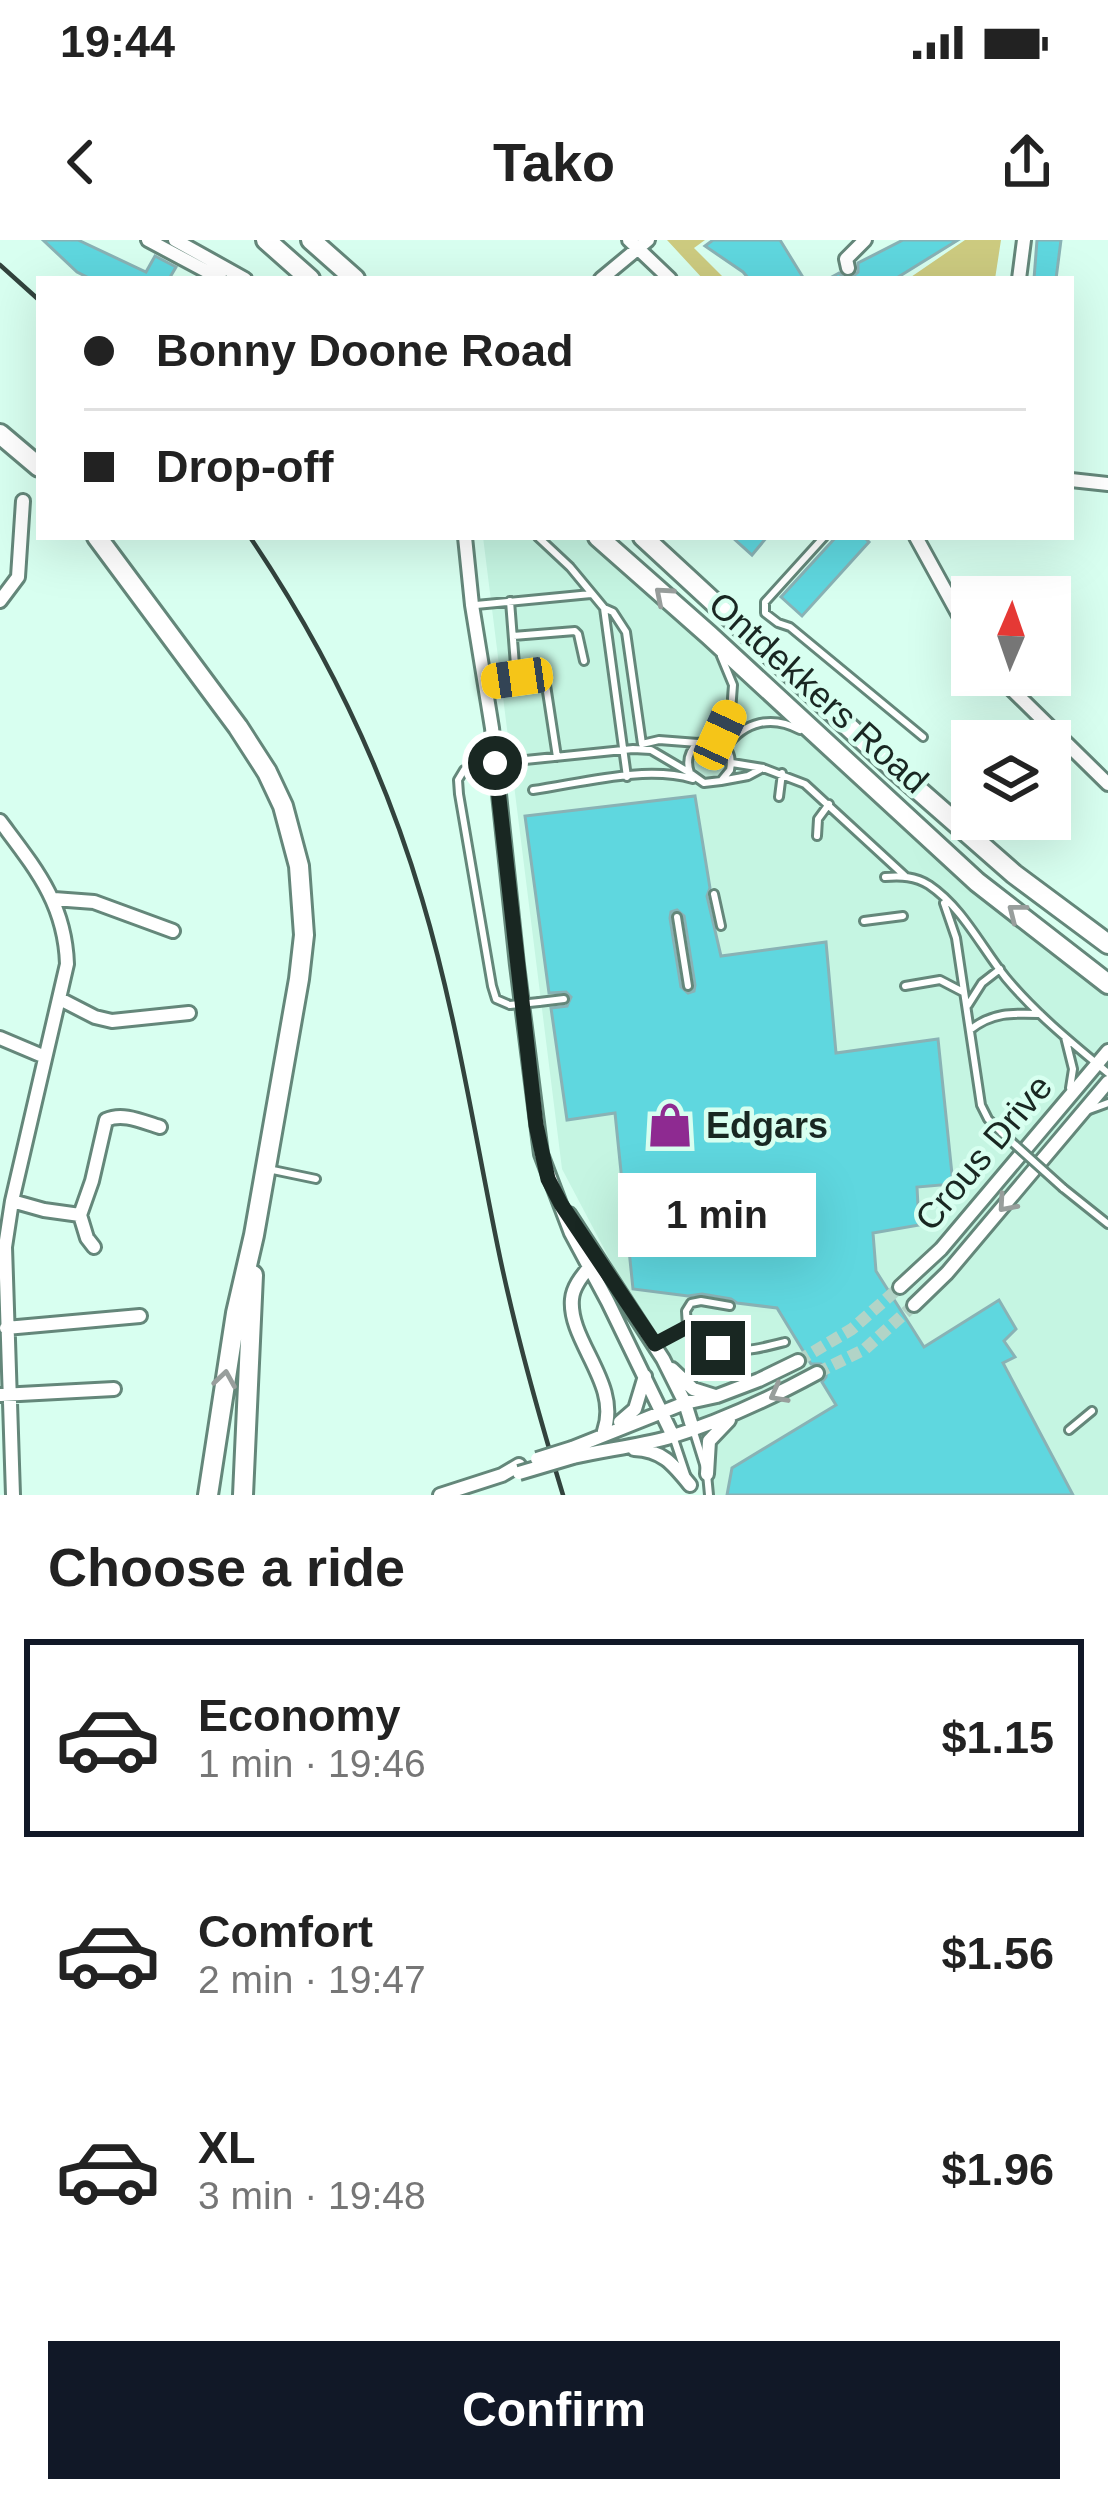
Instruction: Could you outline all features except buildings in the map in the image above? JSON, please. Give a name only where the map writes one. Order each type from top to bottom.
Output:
[{"type":"main road","points":[[266,240],[307,276]]},
{"type":"main road","points":[[311,240],[352,276]]},
{"type":"main road","points":[[0,434],[36,464]]},
{"type":"main road","points":[[99,540],[267,772],[283,806],[299,866],[304,934],[290,1036],[236,1313],[208,1495]]},
{"type":"main road","name":"Ontdekkers Road","points":[[601,540],[977,882],[1108,984]]},
{"type":"main road","name":"Ontdekkers Road","points":[[646,540],[1014,874],[1108,944]]},
{"type":"main road","points":[[243,1494],[254,1234]]},
{"type":"street","points":[[148,240],[215,276]]},
{"type":"street","points":[[175,240],[239,276]]},
{"type":"street","points":[[848,268],[845,259],[865,240]]},
{"type":"street","points":[[1019,276],[1024,240]]},
{"type":"street","points":[[605,276],[638,243],[667,276]]},
{"type":"street","points":[[1074,480],[1108,484]]},
{"type":"street","points":[[0,602],[18,578],[23,501]]},
{"type":"street","points":[[465,540],[536,1125],[548,1179],[571,1233],[655,1344],[685,1402],[693,1430]]},
{"type":"street","points":[[918,540],[951,601]]},
{"type":"street","points":[[1018,696],[1108,784]]},
{"type":"street","points":[[0,821],[54,899],[67,964],[4,1226],[4,1395],[13,1495]]},
{"type":"street","points":[[54,899],[114,908],[173,932]]},
{"type":"street","points":[[60,999],[112,1021],[189,1013]]},
{"type":"street","points":[[0,1038],[45,1057]]},
{"type":"street","name":"Crous Drive","points":[[914,1305],[1086,1111],[1108,1052]]},
{"type":"street","name":"Crous Drive","points":[[900,1287],[941,1249],[1068,1097],[1104,1073]]},
{"type":"street","points":[[94,1247],[80,1215],[106,1120],[128,1117],[160,1127]]},
{"type":"street","points":[[12,1201],[80,1215]]},
{"type":"street","points":[[594,1263],[673,1436]]},
{"type":"street","points":[[594,1263],[575,1289],[573,1311],[605,1391],[609,1415],[599,1435]]},
{"type":"street","points":[[4,1323],[140,1316]]},
{"type":"street","points":[[626,1339],[646,1330]]},
{"type":"street","points":[[663,1359],[693,1389],[717,1396]]},
{"type":"street","points":[[599,1435],[685,1402],[759,1381],[798,1361]]},
{"type":"street","points":[[440,1495],[572,1452],[617,1448],[693,1430],[817,1373]]},
{"type":"street","points":[[572,1452],[635,1409],[645,1376]]},
{"type":"street","points":[[4,1395],[115,1389]]},
{"type":"street","points":[[707,1474],[709,1442],[739,1412]]},
{"type":"street","points":[[617,1448],[663,1455],[692,1490]]},
{"type":"lane","points":[[541,540],[613,612],[626,632],[642,744]]},
{"type":"lane","points":[[821,540],[765,602],[765,613],[790,626],[923,737]]},
{"type":"lane","points":[[472,605],[591,594]]},
{"type":"lane","points":[[510,601],[517,678]]},
{"type":"lane","points":[[604,608],[629,750],[627,777]]},
{"type":"lane","points":[[513,635],[574,631],[584,662]]},
{"type":"lane","points":[[709,635],[733,686],[730,712],[714,740]]},
{"type":"lane","points":[[484,682],[517,678],[540,681],[549,689],[557,757]]},
{"type":"lane","points":[[726,746],[744,728],[764,721],[785,723],[844,758]]},
{"type":"lane","points":[[629,750],[659,740],[714,740],[726,746],[732,763],[721,781]]},
{"type":"lane","points":[[693,776],[689,753],[698,743]]},
{"type":"lane","points":[[564,999],[510,1005],[494,996],[459,794],[458,780],[464,770],[629,750],[651,750],[704,783],[748,776],[763,768]]},
{"type":"lane","points":[[732,763],[782,773],[805,784],[905,876],[929,885],[1040,1014],[1104,1073]]},
{"type":"lane","points":[[533,790],[671,772],[693,776]]},
{"type":"lane","points":[[779,797],[782,773]]},
{"type":"lane","points":[[817,836],[818,819],[830,804]]},
{"type":"lane","points":[[885,877],[905,876]]},
{"type":"lane","points":[[714,894],[721,926]]},
{"type":"lane","points":[[940,895],[952,924],[988,1119],[1108,1223]]},
{"type":"lane","points":[[864,921],[904,916]]},
{"type":"lane","points":[[677,917],[688,986]]},
{"type":"lane","points":[[967,1009],[976,990],[1000,969]]},
{"type":"lane","points":[[904,986],[940,980],[964,992]]},
{"type":"lane","points":[[969,1030],[988,1017],[1040,1014]]},
{"type":"lane","points":[[1065,1036],[1073,1070],[1068,1097]]},
{"type":"lane","points":[[1086,1111],[1108,1103]]},
{"type":"lane","points":[[265,1168],[316,1179]]},
{"type":"lane","points":[[730,1306],[691,1304],[686,1311],[687,1327],[702,1340],[733,1352],[785,1342]]},
{"type":"lane","points":[[655,1344],[687,1327]]},
{"type":"lane","points":[[1069,1430],[1092,1411]]},
{"type":"lane","points":[[693,1430],[709,1495]]},
{"type":"lane","points":[[673,1436],[692,1490]]},
{"type":"shaded area","points":[[667,240],[705,240],[694,248],[722,276],[700,276]]},
{"type":"shaded area","points":[[965,240],[1001,240],[995,276],[912,276]]},
{"type":"shaded area","points":[[483,540],[586,540],[1108,989],[1108,1495],[714,1495],[681,1417],[685,1402],[562,1169]]},
{"type":"tunnel","points":[[798,1361],[852,1329],[900,1287]]},
{"type":"tunnel","points":[[817,1373],[865,1349],[914,1305]]},
{"type":"railway","points":[[0,265],[36,297]]},
{"type":"railway","points":[[252,540],[350,711],[407,851],[445,985],[512,1310],[563,1495]]},
{"type":"place","name":"Edgars","points":[[670,1125]]},
{"type":"route","points":[[495,763],[536,1125],[548,1179],[655,1344],[687,1327],[718,1348]]}]
